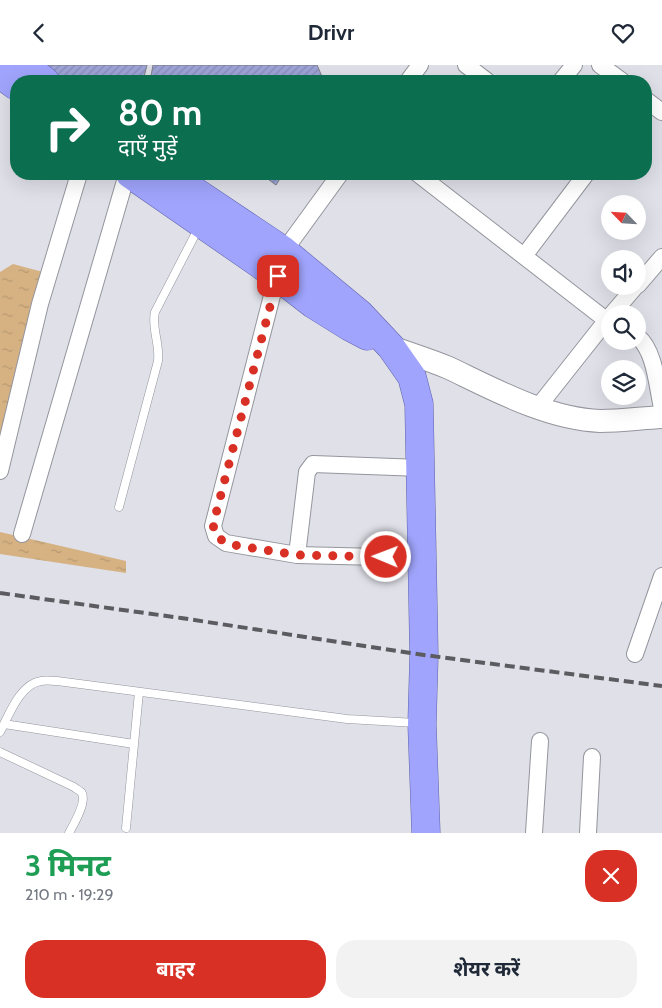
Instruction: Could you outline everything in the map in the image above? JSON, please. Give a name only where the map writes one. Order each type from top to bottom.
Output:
[{"type":"highway","points":[[24,65],[37,75]]},
{"type":"highway","points":[[137,180],[202,223],[281,263]]},
{"type":"highway","points":[[177,180],[281,263],[360,314],[391,347],[412,377],[419,404],[424,655],[422,724],[426,833]]},
{"type":"main road","points":[[391,347],[447,368],[482,385],[538,407],[575,417],[600,421],[662,417]]},
{"type":"street","points":[[466,65],[478,75]]},
{"type":"street","points":[[566,75],[574,65]]},
{"type":"street","points":[[600,65],[614,75]]},
{"type":"street","points":[[652,104],[662,112]]},
{"type":"street","points":[[0,471],[40,305],[77,180]]},
{"type":"street","points":[[22,534],[126,180]]},
{"type":"street","points":[[336,180],[281,263],[213,525],[216,536],[226,543],[297,555],[422,558]]},
{"type":"street","points":[[426,180],[524,256],[601,312]]},
{"type":"street","points":[[524,256],[581,180]]},
{"type":"street","points":[[646,276],[662,257]]},
{"type":"street","points":[[620,305],[629,295]]},
{"type":"street","points":[[538,407],[601,328]]},
{"type":"street","points":[[646,346],[650,353],[662,407]]},
{"type":"street","points":[[297,555],[307,473],[313,464],[420,468]]},
{"type":"street","points":[[635,653],[662,577]]},
{"type":"street","points":[[534,833],[540,741]]},
{"type":"street","points":[[588,833],[592,757]]},
{"type":"lane","points":[[119,507],[158,361],[159,350],[153,320],[155,312],[202,223]]},
{"type":"lane","points":[[0,732],[14,705],[27,687],[40,681],[57,681],[347,719],[422,724]]},
{"type":"lane","points":[[126,828],[139,692]]},
{"type":"lane","points":[[4,724],[134,744]]},
{"type":"lane","points":[[0,751],[81,792],[84,798],[69,833]]},
{"type":"water","points":[[13,264],[43,272],[0,448],[0,272]]},
{"type":"water","points":[[0,532],[126,561],[126,573],[0,554]]},
{"type":"building","points":[[28,65],[147,65],[144,75],[40,75]]},
{"type":"building","points":[[153,65],[317,65],[321,75],[151,75]]},
{"type":"building","points":[[269,180],[279,180],[276,185]]},
{"type":"railway","points":[[0,593],[424,655],[662,686]]},
{"type":"route","points":[[278,276],[213,525],[216,536],[226,543],[297,555],[386,557]]}]
